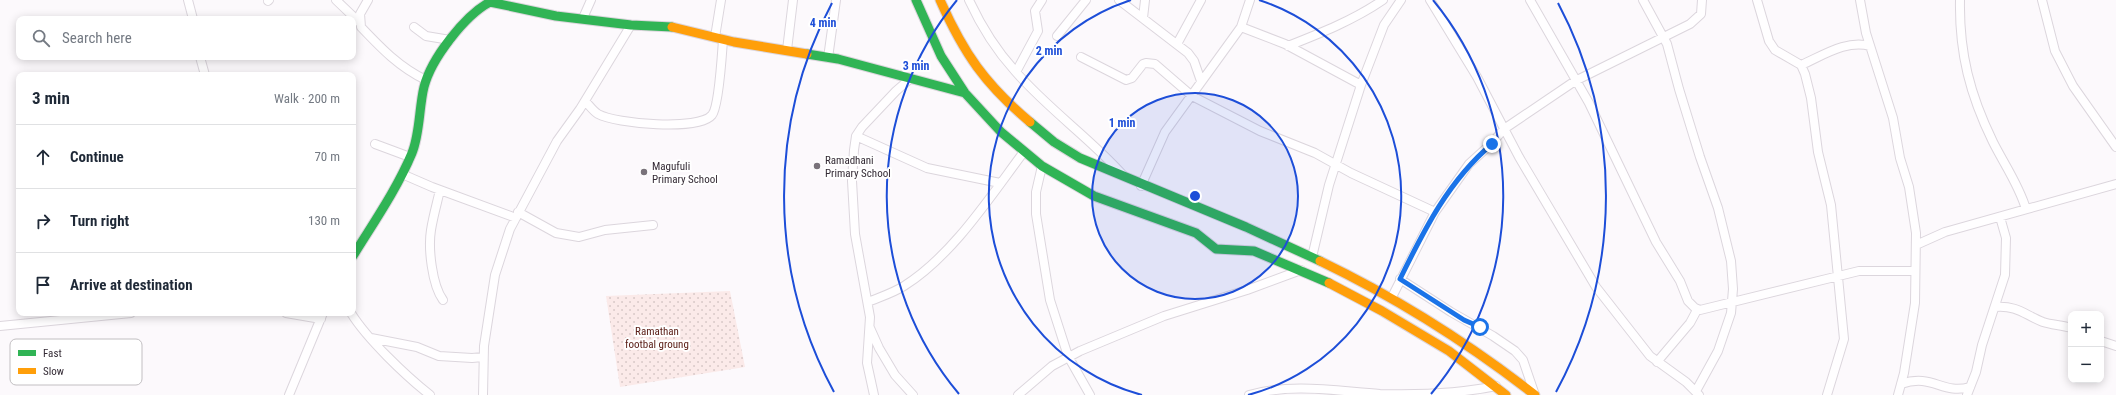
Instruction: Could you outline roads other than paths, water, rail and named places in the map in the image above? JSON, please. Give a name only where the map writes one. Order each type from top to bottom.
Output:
[{"type":"street","points":[[188,0],[192,16]]},
{"type":"street","points":[[336,0],[353,16]]},
{"type":"street","points":[[368,0],[360,14],[360,27],[393,60],[410,72],[426,80]]},
{"type":"street","points":[[583,18],[590,0]]},
{"type":"street","points":[[585,101],[598,113],[623,122],[642,124],[697,122],[709,118],[714,114],[717,103],[721,0]]},
{"type":"street","points":[[787,50],[793,0]]},
{"type":"street","points":[[828,58],[836,0]]},
{"type":"street","points":[[916,0],[941,56],[965,93],[1001,132],[1023,153],[1042,166],[1094,196],[1196,233],[1216,248],[1254,251],[1301,270],[1382,310],[1449,351],[1506,395]]},
{"type":"street","points":[[940,0],[970,59],[992,86],[1038,129],[1065,150],[1097,167],[1141,186],[1222,217],[1312,257],[1392,298],[1488,357],[1535,395]]},
{"type":"street","points":[[969,0],[994,44],[1016,72],[1094,144],[1125,178]]},
{"type":"street","points":[[1016,72],[1038,31],[1035,11],[1042,0]]},
{"type":"street","points":[[1057,36],[1086,0]]},
{"type":"street","points":[[1119,0],[1177,44],[1192,58],[1201,81]]},
{"type":"street","points":[[1143,18],[1145,0]]},
{"type":"street","points":[[1177,44],[1201,0]]},
{"type":"street","points":[[1141,186],[1165,132],[1241,27],[1250,0]]},
{"type":"street","points":[[1288,46],[1326,31],[1368,10],[1383,0]]},
{"type":"street","points":[[1312,257],[1327,192],[1361,85],[1384,25],[1400,0]]},
{"type":"street","points":[[1430,0],[1476,77],[1504,129],[1596,287],[1637,342],[1658,362],[1698,393],[1718,351],[1727,327],[1732,302],[1731,261],[1718,208],[1700,157],[1664,36],[1643,0]]},
{"type":"street","points":[[1530,0],[1600,124],[1656,242],[1680,281],[1688,301],[1697,310]]},
{"type":"street","points":[[1392,298],[1400,279],[1435,212],[1469,164],[1492,144],[1504,129],[1575,81],[1696,20],[1703,9],[1702,0]]},
{"type":"street","points":[[1757,0],[1769,41],[1775,50],[1801,65],[1808,82],[1818,152],[1831,206],[1844,339],[1827,395]]},
{"type":"street","points":[[1860,0],[1870,46],[1893,118],[1900,158],[1914,212],[1916,245],[1914,271],[1916,303],[1902,384],[1898,395]]},
{"type":"street","points":[[1960,0],[1962,47],[1971,88],[1978,111],[2016,184],[2026,209]]},
{"type":"street","points":[[2042,0],[2054,51],[2073,86],[2116,147]]},
{"type":"street","points":[[356,251],[394,190],[413,151],[426,80],[434,60],[477,9],[486,2],[499,3],[530,12],[632,25],[659,25],[679,28],[752,46],[787,50],[828,58],[965,93]]},
{"type":"street","points":[[356,19],[360,23]]},
{"type":"street","points":[[483,395],[484,357],[496,269],[517,215],[557,141],[585,101],[632,25]]},
{"type":"street","points":[[414,27],[426,36],[450,40]]},
{"type":"street","points":[[1241,27],[1288,46],[1361,85]]},
{"type":"street","points":[[1801,65],[1851,45],[1862,43],[1870,46]]},
{"type":"street","points":[[1081,57],[1126,80],[1132,78],[1143,64],[1155,64],[1192,96],[1260,131],[1315,153],[1336,165],[1435,212]]},
{"type":"street","points":[[201,60],[204,72]]},
{"type":"street","points":[[874,395],[867,363],[870,328],[868,302],[860,267],[854,224],[852,181],[856,136],[876,111],[911,78]]},
{"type":"street","points":[[856,136],[927,168],[1000,183]]},
{"type":"street","points":[[375,144],[410,158]]},
{"type":"street","points":[[868,302],[904,286],[931,265],[980,212],[1023,153]]},
{"type":"street","points":[[1042,166],[1036,192],[1038,225],[1050,300],[1068,356],[1090,395]]},
{"type":"street","points":[[402,174],[440,190],[517,215],[556,233],[575,237],[589,236],[605,230],[653,225]]},
{"type":"street","points":[[1916,245],[1946,232],[2116,184]]},
{"type":"street","points":[[440,190],[431,231],[431,253],[435,284],[438,293],[443,300]]},
{"type":"street","points":[[1967,395],[1980,361],[1982,345],[1995,307],[2006,263],[2006,238],[2000,217]]},
{"type":"street","points":[[1018,395],[1047,370],[1068,356],[1159,318],[1247,290],[1301,270]]},
{"type":"street","points":[[1658,362],[1690,323],[1697,310],[1816,283],[1838,276],[1884,270],[1914,271]]},
{"type":"street","points":[[1400,279],[1515,351],[1523,360],[1535,395]]},
{"type":"street","points":[[1995,307],[2010,307],[2022,311],[2043,322],[2068,327]]},
{"type":"street","points":[[0,326],[101,316]]},
{"type":"street","points":[[289,395],[322,316]]},
{"type":"street","points":[[353,316],[371,338],[430,395]]},
{"type":"street","points":[[870,328],[882,354],[898,380],[913,395]]},
{"type":"street","points":[[371,338],[417,347],[439,356],[472,358],[484,357]]},
{"type":"street","points":[[2104,342],[2116,346]]},
{"type":"street","points":[[1902,384],[1921,380],[1948,389],[1960,390],[1970,387]]},
{"type":"street","points":[[1249,395],[1267,391],[1301,388],[1359,394],[1453,393],[1496,386]]},
{"type":"place","name":"Ramadhani Primary School","points":[[817,166]]},
{"type":"place","name":"Magufuli Primary School","points":[[644,172]]},
{"type":"park label","name":"Ramathan footbal groung","points":[[657,337]]}]
